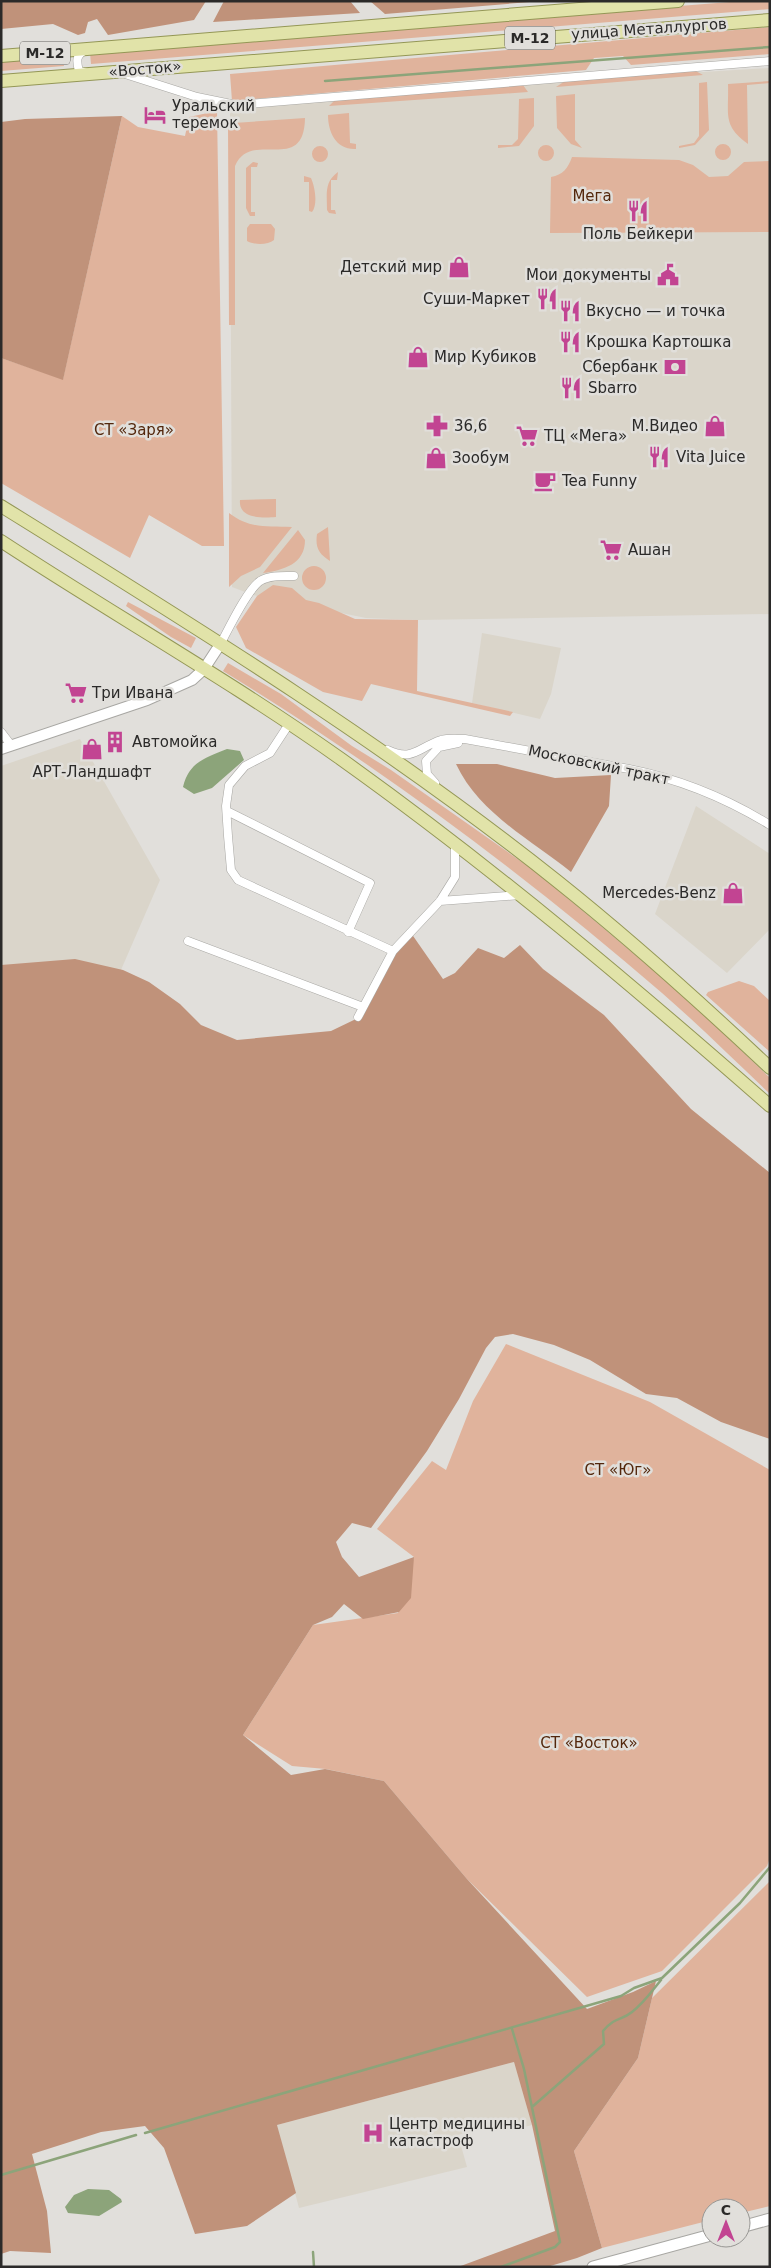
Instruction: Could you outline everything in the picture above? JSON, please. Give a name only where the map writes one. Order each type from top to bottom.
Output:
[{"type":"main road","name":"улица Металлургов","points":[[288,33],[678,1]]},
{"type":"main road","name":"улица Металлургов","points":[[290,58],[770,20]]},
{"type":"main road","name":"«Восток»","points":[[1,56],[288,33]]},
{"type":"main road","name":"«Восток»","points":[[1,81],[290,58]]},
{"type":"main road","points":[[1,506],[221,643],[362,738],[459,807],[557,881],[672,976],[770,1068]]},
{"type":"main road","points":[[1,541],[289,724],[455,842],[638,990],[770,1106]]},
{"type":"main road","points":[[751,2224],[770,2219]]},
{"type":"main road","points":[[593,2267],[701,2238]]},
{"type":"street","points":[[88,49],[79,54],[77,59],[79,71],[88,74]]},
{"type":"street","points":[[116,71],[224,104],[308,99],[770,61]]},
{"type":"street","points":[[1,732],[6,747],[147,700],[192,680],[204,669],[221,643],[252,588],[261,581],[273,576],[294,576]]},
{"type":"street","points":[[289,724],[270,753],[245,766],[228,785],[226,811],[231,870],[238,880],[393,951]]},
{"type":"street","name":"Московский тракт","points":[[362,738],[403,755],[410,755],[446,739],[480,742],[657,774],[712,795],[747,811],[770,825]]},
{"type":"street","name":"Московский тракт","points":[[459,807],[454,799],[427,774],[426,761],[432,752],[444,745],[480,742]]},
{"type":"street","points":[[226,811],[370,883],[348,932]]},
{"type":"street","points":[[358,1018],[393,951],[440,901],[455,877],[455,842]]},
{"type":"street","points":[[440,901],[522,895]]},
{"type":"street","points":[[188,941],[363,1007]]},
{"type":"shaded area","points":[[1,1],[206,1],[194,20],[108,35],[97,19],[88,22],[85,33],[78,35],[53,24],[1,29]]},
{"type":"shaded area","points":[[224,1],[350,1],[360,13],[213,22]]},
{"type":"shaded area","points":[[370,1],[542,1],[385,14]]},
{"type":"shaded area","name":"Мега","points":[[770,68],[770,614],[418,620],[366,618],[253,595],[232,587],[230,110],[540,82]]},
{"type":"shaded area","points":[[122,116],[63,380],[1,358],[1,122],[25,119]]},
{"type":"shaded area","points":[[482,633],[561,648],[551,694],[540,719],[472,703]]},
{"type":"shaded area","points":[[80,739],[160,880],[114,986],[1,977],[1,766]]},
{"type":"shaded area","points":[[227,749],[240,751],[244,760],[212,788],[194,794],[183,787],[189,772],[194,766],[205,758]]},
{"type":"shaded area","points":[[456,764],[497,764],[555,778],[611,775],[609,806],[571,872],[523,837],[492,811],[478,797]]},
{"type":"shaded area","points":[[696,806],[770,854],[770,929],[727,973],[655,914]]},
{"type":"shaded area","points":[[411,933],[443,979],[455,973],[478,948],[504,958],[520,945],[543,969],[604,1015],[691,1109],[770,1173],[770,1439],[721,1422],[677,1398],[646,1394],[590,1360],[554,1345],[513,1334],[495,1337],[486,1348],[459,1399],[427,1451],[371,1528],[352,1523],[336,1542],[342,1557],[359,1577],[414,1557],[411,1598],[399,1612],[363,1619],[344,1604],[332,1617],[313,1625],[243,1735],[291,1775],[325,1769],[384,1781],[467,1879],[587,2009],[633,1992],[656,1981],[638,2058],[574,2151],[602,2248],[547,2267],[458,2267],[555,2231],[532,2125],[514,2062],[277,2125],[296,2193],[247,2226],[195,2234],[164,2148],[145,2126],[101,2132],[32,2154],[47,2211],[51,2253],[10,2251],[1,2254],[1,965],[75,959],[123,970],[149,982],[180,1004],[201,1025],[237,1040],[331,1031],[358,1018],[393,951]]},
{"type":"shaded area","name":"Центр медицины катастроф","points":[[514,2062],[532,2125],[513,2130],[510,2120],[458,2135],[467,2167],[299,2208],[277,2125]]},
{"type":"shaded area","points":[[88,2189],[109,2190],[121,2199],[122,2202],[99,2216],[68,2213],[65,2207],[74,2195]]},
{"type":"green space","points":[[742,1],[770,1],[770,9],[91,64],[90,53]]},
{"type":"green space","points":[[770,27],[770,54],[631,65],[623,56],[594,58],[586,70],[232,101],[230,74]]},
{"type":"green space","points":[[63,55],[64,66],[1,71],[1,60]]},
{"type":"green space","points":[[694,70],[703,75],[556,87],[565,81]]},
{"type":"green space","points":[[770,81],[770,83],[747,85],[748,144],[734,131],[729,119],[728,84]]},
{"type":"green space","points":[[707,82],[709,130],[695,145],[679,148],[679,146],[694,143],[699,136],[699,83]]},
{"type":"green space","points":[[523,85],[528,92],[329,106],[335,100]]},
{"type":"green space","points":[[575,94],[575,140],[582,148],[571,144],[557,128],[556,96]]},
{"type":"green space","points":[[534,98],[534,126],[519,146],[498,148],[498,145],[512,145],[518,139],[519,99]]},
{"type":"green space","name":"СТ «Заря»","points":[[217,111],[224,546],[202,546],[149,515],[130,558],[1,483],[1,358],[63,379],[122,116],[138,127],[185,136],[189,117]]},
{"type":"green space","points":[[349,113],[350,143],[356,144],[356,149],[349,149],[334,139],[328,121],[328,115]]},
{"type":"green space","points":[[305,118],[302,135],[296,145],[287,149],[253,151],[243,155],[235,166],[235,325],[229,325],[228,127],[234,123]]},
{"type":"green space","points":[[720,144],[726,144],[731,149],[729,158],[720,160],[715,155],[715,149]]},
{"type":"green space","points":[[543,145],[549,145],[554,150],[552,159],[543,161],[538,156],[538,150]]},
{"type":"green space","points":[[317,146],[323,146],[328,151],[326,160],[317,162],[312,157],[312,151]]},
{"type":"green space","name":"Мега","points":[[572,157],[679,160],[693,165],[709,177],[728,176],[744,162],[770,161],[770,232],[550,233],[551,177],[559,175],[569,164]]},
{"type":"green space","points":[[253,162],[258,163],[257,167],[251,167],[251,212],[255,212],[255,216],[250,216],[246,208],[246,168]]},
{"type":"green space","points":[[338,172],[337,180],[331,180],[331,210],[335,210],[336,214],[329,213],[327,210],[327,194],[330,180]]},
{"type":"green space","points":[[304,176],[311,178],[314,186],[315,200],[312,212],[309,211],[309,182],[304,182]]},
{"type":"green space","points":[[250,224],[271,224],[275,229],[274,240],[261,244],[247,241],[247,228]]},
{"type":"green space","points":[[276,499],[276,517],[252,516],[243,511],[240,506],[240,500]]},
{"type":"green space","points":[[229,513],[251,524],[292,527],[260,567],[241,576],[229,587]]},
{"type":"green space","points":[[328,527],[330,561],[323,556],[317,547],[317,534]]},
{"type":"green space","points":[[298,530],[305,540],[304,548],[297,560],[286,568],[263,573]]},
{"type":"green space","points":[[314,566],[323,569],[326,578],[323,587],[314,590],[305,587],[302,578],[305,569]]},
{"type":"green space","points":[[273,585],[292,588],[306,600],[319,603],[355,619],[418,620],[417,691],[513,712],[510,716],[371,684],[362,701],[323,692],[246,648],[236,627],[257,596]]},
{"type":"green space","points":[[128,602],[196,638],[191,648],[171,637],[126,606]]},
{"type":"green space","points":[[228,663],[281,694],[352,746],[391,770],[539,874],[689,1000],[770,1078],[770,1094],[676,1005],[558,906],[394,783],[281,707],[223,671]]},
{"type":"green space","points":[[739,981],[754,986],[770,1001],[770,1052],[706,995],[708,992]]},
{"type":"green space","name":"СТ «Восток»","points":[[506,1344],[650,1402],[770,1470],[770,1858],[767,1866],[662,1971],[587,1997],[467,1879],[384,1781],[326,1769],[292,1766],[243,1735],[313,1625],[398,1613],[414,1557],[377,1529],[432,1461],[446,1470],[473,1401]]},
{"type":"green space","points":[[770,1881],[770,2206],[751,2211],[751,2198],[701,2198],[701,2223],[602,2248],[574,2151],[638,2058],[652,1998]]},
{"type":"waterway","points":[[325,81],[770,47]]},
{"type":"waterway","points":[[145,2133],[621,1996],[634,1988],[662,1978],[740,1903],[770,1867]]},
{"type":"waterway","points":[[532,2107],[604,2044],[603,2031],[611,2023],[628,2015],[636,2008],[648,1997],[661,1980]]},
{"type":"waterway","points":[[501,2267],[555,2247],[560,2242],[524,2069],[512,2029]]},
{"type":"waterway","points":[[1,2175],[136,2135]]},
{"type":"waterway","points":[[313,2252],[314,2267]]},
{"type":"place","name":"Уральский теремок","points":[[155,115]]},
{"type":"place","name":"Поль Бейкери","points":[[638,211]]},
{"type":"place","name":"Детский мир","points":[[459,267]]},
{"type":"place","name":"Мои документы","points":[[668,275]]},
{"type":"place","name":"Суши-Маркет","points":[[547,299]]},
{"type":"place","name":"Вкусно — и точка","points":[[570,311]]},
{"type":"place","name":"Крошка Картошка","points":[[570,342]]},
{"type":"place","name":"Мир Кубиков","points":[[418,357]]},
{"type":"place","name":"Сбербанк","points":[[675,367]]},
{"type":"place","name":"Sbarro","points":[[571,388]]},
{"type":"place","name":"36,6","points":[[437,426]]},
{"type":"place","name":"М.Видео","points":[[715,426]]},
{"type":"place","name":"ТЦ «Мега»","points":[[527,436]]},
{"type":"place","name":"Vita Juice","points":[[659,457]]},
{"type":"place","name":"Зообум","points":[[436,458]]},
{"type":"place","name":"Tea Funny","points":[[545,481]]},
{"type":"place","name":"Ашан","points":[[611,550]]},
{"type":"place","name":"Три Ивана","points":[[76,693]]},
{"type":"place","name":"Автомойка","points":[[115,742]]},
{"type":"place","name":"АРТ-Ландшафт","points":[[92,749]]},
{"type":"place","name":"Mercedes-Benz","points":[[733,893]]},
{"type":"place","name":"Центр медицины катастроф","points":[[373,2133]]},
{"type":"park label","name":"СТ «Юг»","points":[[618,1470]]}]
